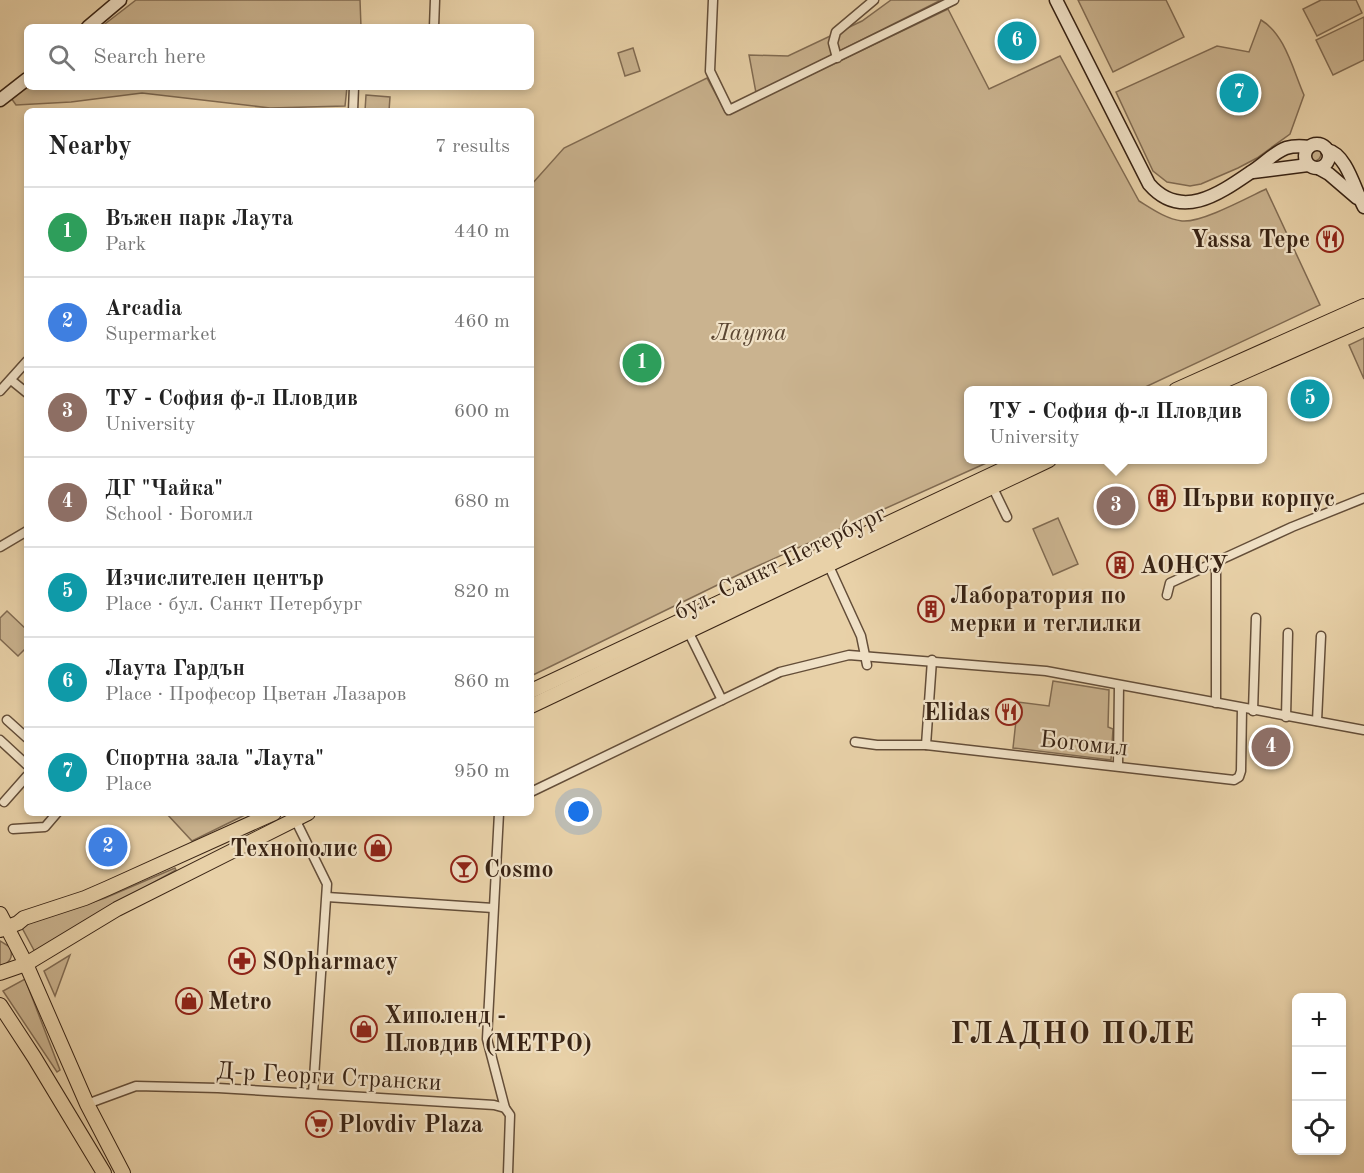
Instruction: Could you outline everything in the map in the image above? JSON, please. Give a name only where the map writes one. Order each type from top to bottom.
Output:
[{"type":"main road","points":[[1185,386],[1364,306]]},
{"type":"main road","points":[[1212,386],[1364,319]]},
{"type":"main road","name":"бул. Санкт Петербург","points":[[534,705],[828,564],[989,481],[1015,464]]},
{"type":"main road","name":"бул. Санкт Петербург","points":[[534,690],[989,481],[1035,464]]},
{"type":"main road","points":[[123,1173],[87,1104],[26,964],[2,924],[18,923],[24,918],[100,892],[267,816]]},
{"type":"main road","points":[[0,973],[26,964],[117,909],[302,816]]},
{"type":"main road","points":[[0,1005],[104,1173]]},
{"type":"street","points":[[92,24],[120,0]]},
{"type":"street","points":[[434,24],[435,0]]},
{"type":"street","points":[[713,0],[710,71],[729,110],[954,0]]},
{"type":"street","points":[[837,58],[833,43],[836,32],[874,0]]},
{"type":"street","points":[[1056,0],[1144,173],[1156,192],[1178,202],[1190,203],[1217,193],[1252,172],[1283,149],[1320,144],[1327,150],[1333,151],[1343,161],[1362,204]]},
{"type":"street","points":[[0,100],[24,81]]},
{"type":"street","points":[[353,108],[354,90]]},
{"type":"street","points":[[1309,147],[1304,156],[1314,167],[1329,174],[1362,204]]},
{"type":"street","points":[[1252,172],[1314,167],[1328,161],[1327,150]]},
{"type":"street","points":[[0,392],[24,365]]},
{"type":"street","points":[[11,380],[24,391]]},
{"type":"street","points":[[989,481],[1007,517]]},
{"type":"street","points":[[1167,595],[1170,583],[1216,560],[1364,498]]},
{"type":"street","points":[[0,548],[24,533]]},
{"type":"street","points":[[1216,560],[1216,703]]},
{"type":"street","points":[[828,564],[861,636],[867,660]]},
{"type":"street","points":[[1253,711],[1256,618]]},
{"type":"street","points":[[688,631],[722,700]]},
{"type":"street","points":[[1286,717],[1288,633]]},
{"type":"street","points":[[1317,722],[1321,636]]},
{"type":"street","points":[[534,791],[780,672],[849,655],[867,660],[932,660],[1046,671],[1364,730]]},
{"type":"street","points":[[926,745],[932,660]]},
{"type":"street","points":[[1118,766],[1119,685]]},
{"type":"street","name":"Богомил","points":[[855,742],[877,745],[926,745],[1234,780],[1239,777],[1241,771],[1242,708]]},
{"type":"street","points":[[7,720],[24,735]]},
{"type":"street","points":[[0,740],[24,762]]},
{"type":"street","points":[[4,802],[24,779]]},
{"type":"street","points":[[13,828],[45,827],[54,816]]},
{"type":"street","points":[[499,816],[487,1039],[505,1108],[510,1115],[508,1173]]},
{"type":"street","points":[[295,819],[327,884],[313,1093]]},
{"type":"street","points":[[327,897],[493,908]]},
{"type":"street","name":"Д-р Георги Странски","points":[[87,1104],[136,1086],[313,1093],[494,1105],[505,1108]]},
{"type":"green space","points":[[136,0],[360,0],[361,24],[105,24]]},
{"type":"green space","points":[[891,0],[941,0],[756,93],[749,55],[788,56],[862,21]]},
{"type":"green space","points":[[1078,0],[1166,0],[1184,37],[1113,72]]},
{"type":"green space","points":[[1321,0],[1356,0],[1362,13],[1317,36],[1303,9]]},
{"type":"green space","name":"Лаута","points":[[948,9],[989,89],[1060,56],[1139,201],[1154,210],[1176,220],[1190,221],[1224,209],[1266,189],[1320,305],[1148,386],[964,386],[964,464],[984,464],[742,573],[534,675],[534,182],[564,148],[707,78],[727,115]]},
{"type":"green space","points":[[1364,17],[1364,60],[1333,75],[1316,40]]},
{"type":"green space","points":[[1261,20],[1269,26],[1282,43],[1304,95],[1290,134],[1257,158],[1201,184],[1190,186],[1167,182],[1153,171],[1116,92],[1217,46],[1249,52]]},
{"type":"green space","points":[[633,48],[640,71],[625,76],[618,53]]},
{"type":"green space","points":[[24,88],[347,90],[345,106],[270,108],[142,93],[71,102],[16,105],[11,98]]},
{"type":"green space","points":[[366,95],[390,97],[389,108],[365,108]]},
{"type":"green space","points":[[1311,147],[1317,147],[1321,154],[1317,161],[1311,161],[1307,157],[1307,151]]},
{"type":"green space","points":[[1364,338],[1364,379],[1349,345]]},
{"type":"green space","points":[[1058,518],[1078,564],[1053,575],[1033,529]]},
{"type":"green space","points":[[7,611],[24,627],[24,650],[18,656],[0,639],[0,618]]},
{"type":"green space","points":[[1053,681],[1109,690],[1108,727],[1113,729],[1111,760],[1013,748],[1018,702],[1049,706]]},
{"type":"green space","points":[[169,816],[243,816],[192,841]]},
{"type":"green space","points":[[175,868],[176,870],[94,916],[36,954],[21,926],[105,898]]},
{"type":"green space","points":[[0,941],[10,947],[11,957],[0,967]]},
{"type":"green space","points":[[70,955],[55,996],[44,971]]},
{"type":"green space","points":[[25,979],[60,1070],[57,1072],[3,991]]},
{"type":"place","name":"Лаута Гардън","points":[[1017,41]]},
{"type":"place","name":"Спортна зала \"Лаута\"","points":[[1239,93]]},
{"type":"place","name":"Yassa Tepe","points":[[1330,239]]},
{"type":"place","name":"Въжен парк Лаута","points":[[642,363]]},
{"type":"place","name":"Изчислителен център","points":[[1310,399]]},
{"type":"place","name":"Първи корпус","points":[[1162,498]]},
{"type":"place","name":"ТУ - София ф-л Пловдив","points":[[1116,506]]},
{"type":"place","name":"АОНСУ","points":[[1120,565]]},
{"type":"place","name":"Лаборатория по мерки и теглилки","points":[[931,609]]},
{"type":"place","name":"Elidas","points":[[1009,712]]},
{"type":"place","name":"ДГ \"Чайка\"","points":[[1271,747]]},
{"type":"place","name":"Arcadia","points":[[108,847]]},
{"type":"place","name":"Технополис","points":[[378,848]]},
{"type":"place","name":"Cosmo","points":[[464,869]]},
{"type":"place","name":"SOpharmacy","points":[[242,961]]},
{"type":"place","name":"Metro","points":[[189,1001]]},
{"type":"place","name":"Хиполенд - Пловдив (МЕТРО)","points":[[364,1029]]},
{"type":"place","name":"Plovdiv Plaza","points":[[319,1124]]},
{"type":"district","name":"ГЛАДНО ПОЛЕ","points":[[1073,1033]]}]
